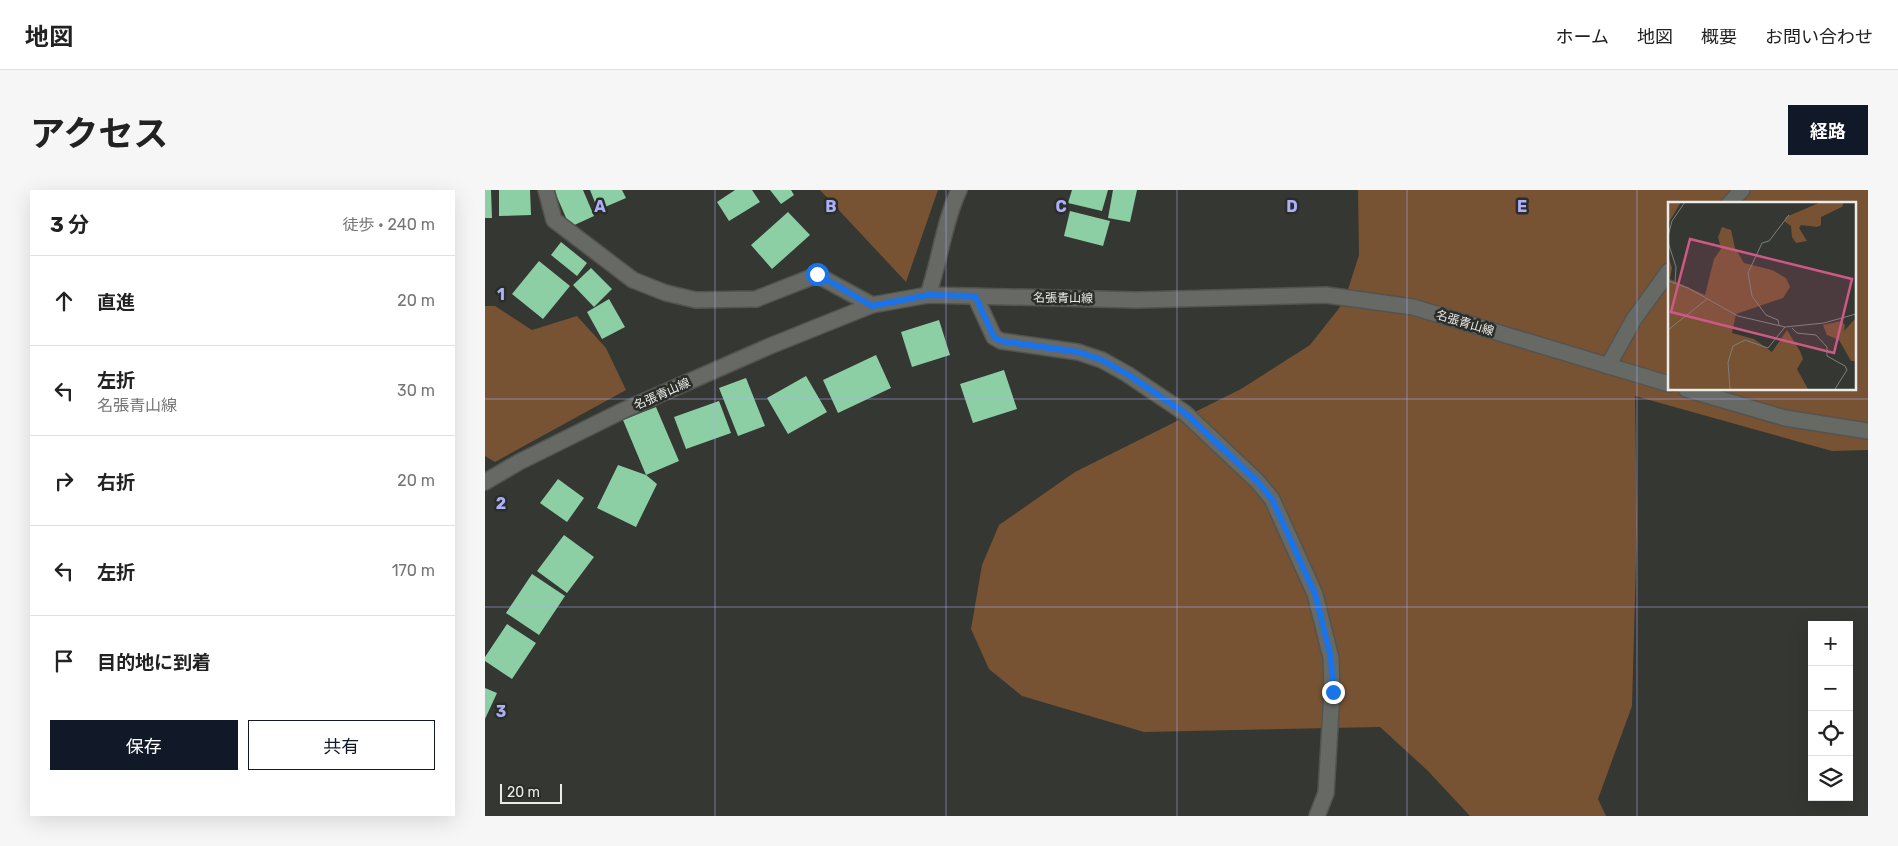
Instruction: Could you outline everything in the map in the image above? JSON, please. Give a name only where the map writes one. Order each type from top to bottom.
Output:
[{"type":"main road","points":[[546,190],[555,220],[633,280],[667,293],[696,300],[756,299],[817,274],[872,306]]},
{"type":"main road","points":[[928,295],[939,265],[952,206],[959,190]]},
{"type":"main road","points":[[1731,202],[1742,190]]},
{"type":"main road","points":[[1607,366],[1634,319],[1668,272]]},
{"type":"main road","name":"名張青山線","points":[[485,482],[519,462],[622,411],[770,346],[872,306],[928,295],[1137,300],[1326,295],[1413,307],[1668,384]]},
{"type":"main road","points":[[975,296],[994,337],[1001,341],[1078,352],[1102,360],[1127,374],[1185,413],[1257,481],[1272,499],[1315,594],[1331,658],[1333,692],[1326,793],[1317,816]]},
{"type":"main road","points":[[1689,390],[1785,418],[1868,431]]},
{"type":"shaded area","points":[[820,190],[938,190],[906,282]]},
{"type":"shaded area","points":[[1358,190],[1868,190],[1868,450],[1832,451],[1635,396],[1637,527],[1632,706],[1598,799],[1606,816],[1470,816],[1427,770],[1380,727],[1144,732],[1022,696],[989,669],[971,629],[982,565],[999,525],[1075,472],[1241,389],[1310,345],[1344,302],[1359,255]]},
{"type":"shaded area","points":[[485,306],[495,306],[532,330],[577,316],[606,348],[626,390],[495,462],[485,456]]},
{"type":"building","points":[[485,190],[491,190],[492,218],[485,218]]},
{"type":"building","points":[[499,190],[530,190],[531,215],[499,216]]},
{"type":"building","points":[[554,190],[583,190],[594,216],[570,227]]},
{"type":"building","points":[[590,190],[622,190],[626,198],[598,210]]},
{"type":"building","points":[[735,190],[752,190],[760,202],[729,221],[717,202]]},
{"type":"building","points":[[770,190],[791,190],[794,195],[781,204]]},
{"type":"building","points":[[1072,190],[1108,190],[1102,211],[1068,203]]},
{"type":"building","points":[[1113,190],[1137,190],[1130,222],[1108,218]]},
{"type":"building","points":[[1070,211],[1110,221],[1103,246],[1064,236]]},
{"type":"building","points":[[788,212],[810,235],[772,269],[751,245]]},
{"type":"building","points":[[561,242],[587,263],[577,276],[551,255]]},
{"type":"building","points":[[539,261],[570,286],[543,319],[512,294]]},
{"type":"building","points":[[591,268],[612,289],[594,307],[573,285]]},
{"type":"building","points":[[609,299],[625,327],[602,339],[587,312]]},
{"type":"building","points":[[939,320],[950,355],[912,367],[901,332]]},
{"type":"building","points":[[876,355],[891,388],[838,413],[823,380]]},
{"type":"building","points":[[1004,370],[1017,409],[973,423],[960,384]]},
{"type":"building","points":[[806,376],[827,412],[788,434],[767,398]]},
{"type":"building","points":[[746,378],[765,426],[738,436],[719,388]]},
{"type":"building","points":[[719,401],[731,433],[686,449],[674,417]]},
{"type":"building","points":[[656,407],[679,461],[646,475],[623,420]]},
{"type":"building","points":[[618,465],[646,475],[657,484],[636,527],[597,508]]},
{"type":"building","points":[[558,479],[584,498],[567,522],[540,503]]},
{"type":"building","points":[[564,535],[594,557],[567,593],[537,571]]},
{"type":"building","points":[[532,574],[565,596],[539,635],[506,613]]},
{"type":"building","points":[[507,624],[536,643],[512,679],[485,661],[485,657]]},
{"type":"building","points":[[485,688],[497,693],[485,719]]},
{"type":"route","points":[[817,274],[872,306],[928,295],[975,296],[994,337],[1001,341],[1058,348],[1102,360],[1127,374],[1185,413],[1257,481],[1272,499],[1315,594],[1331,658],[1333,692]]}]
